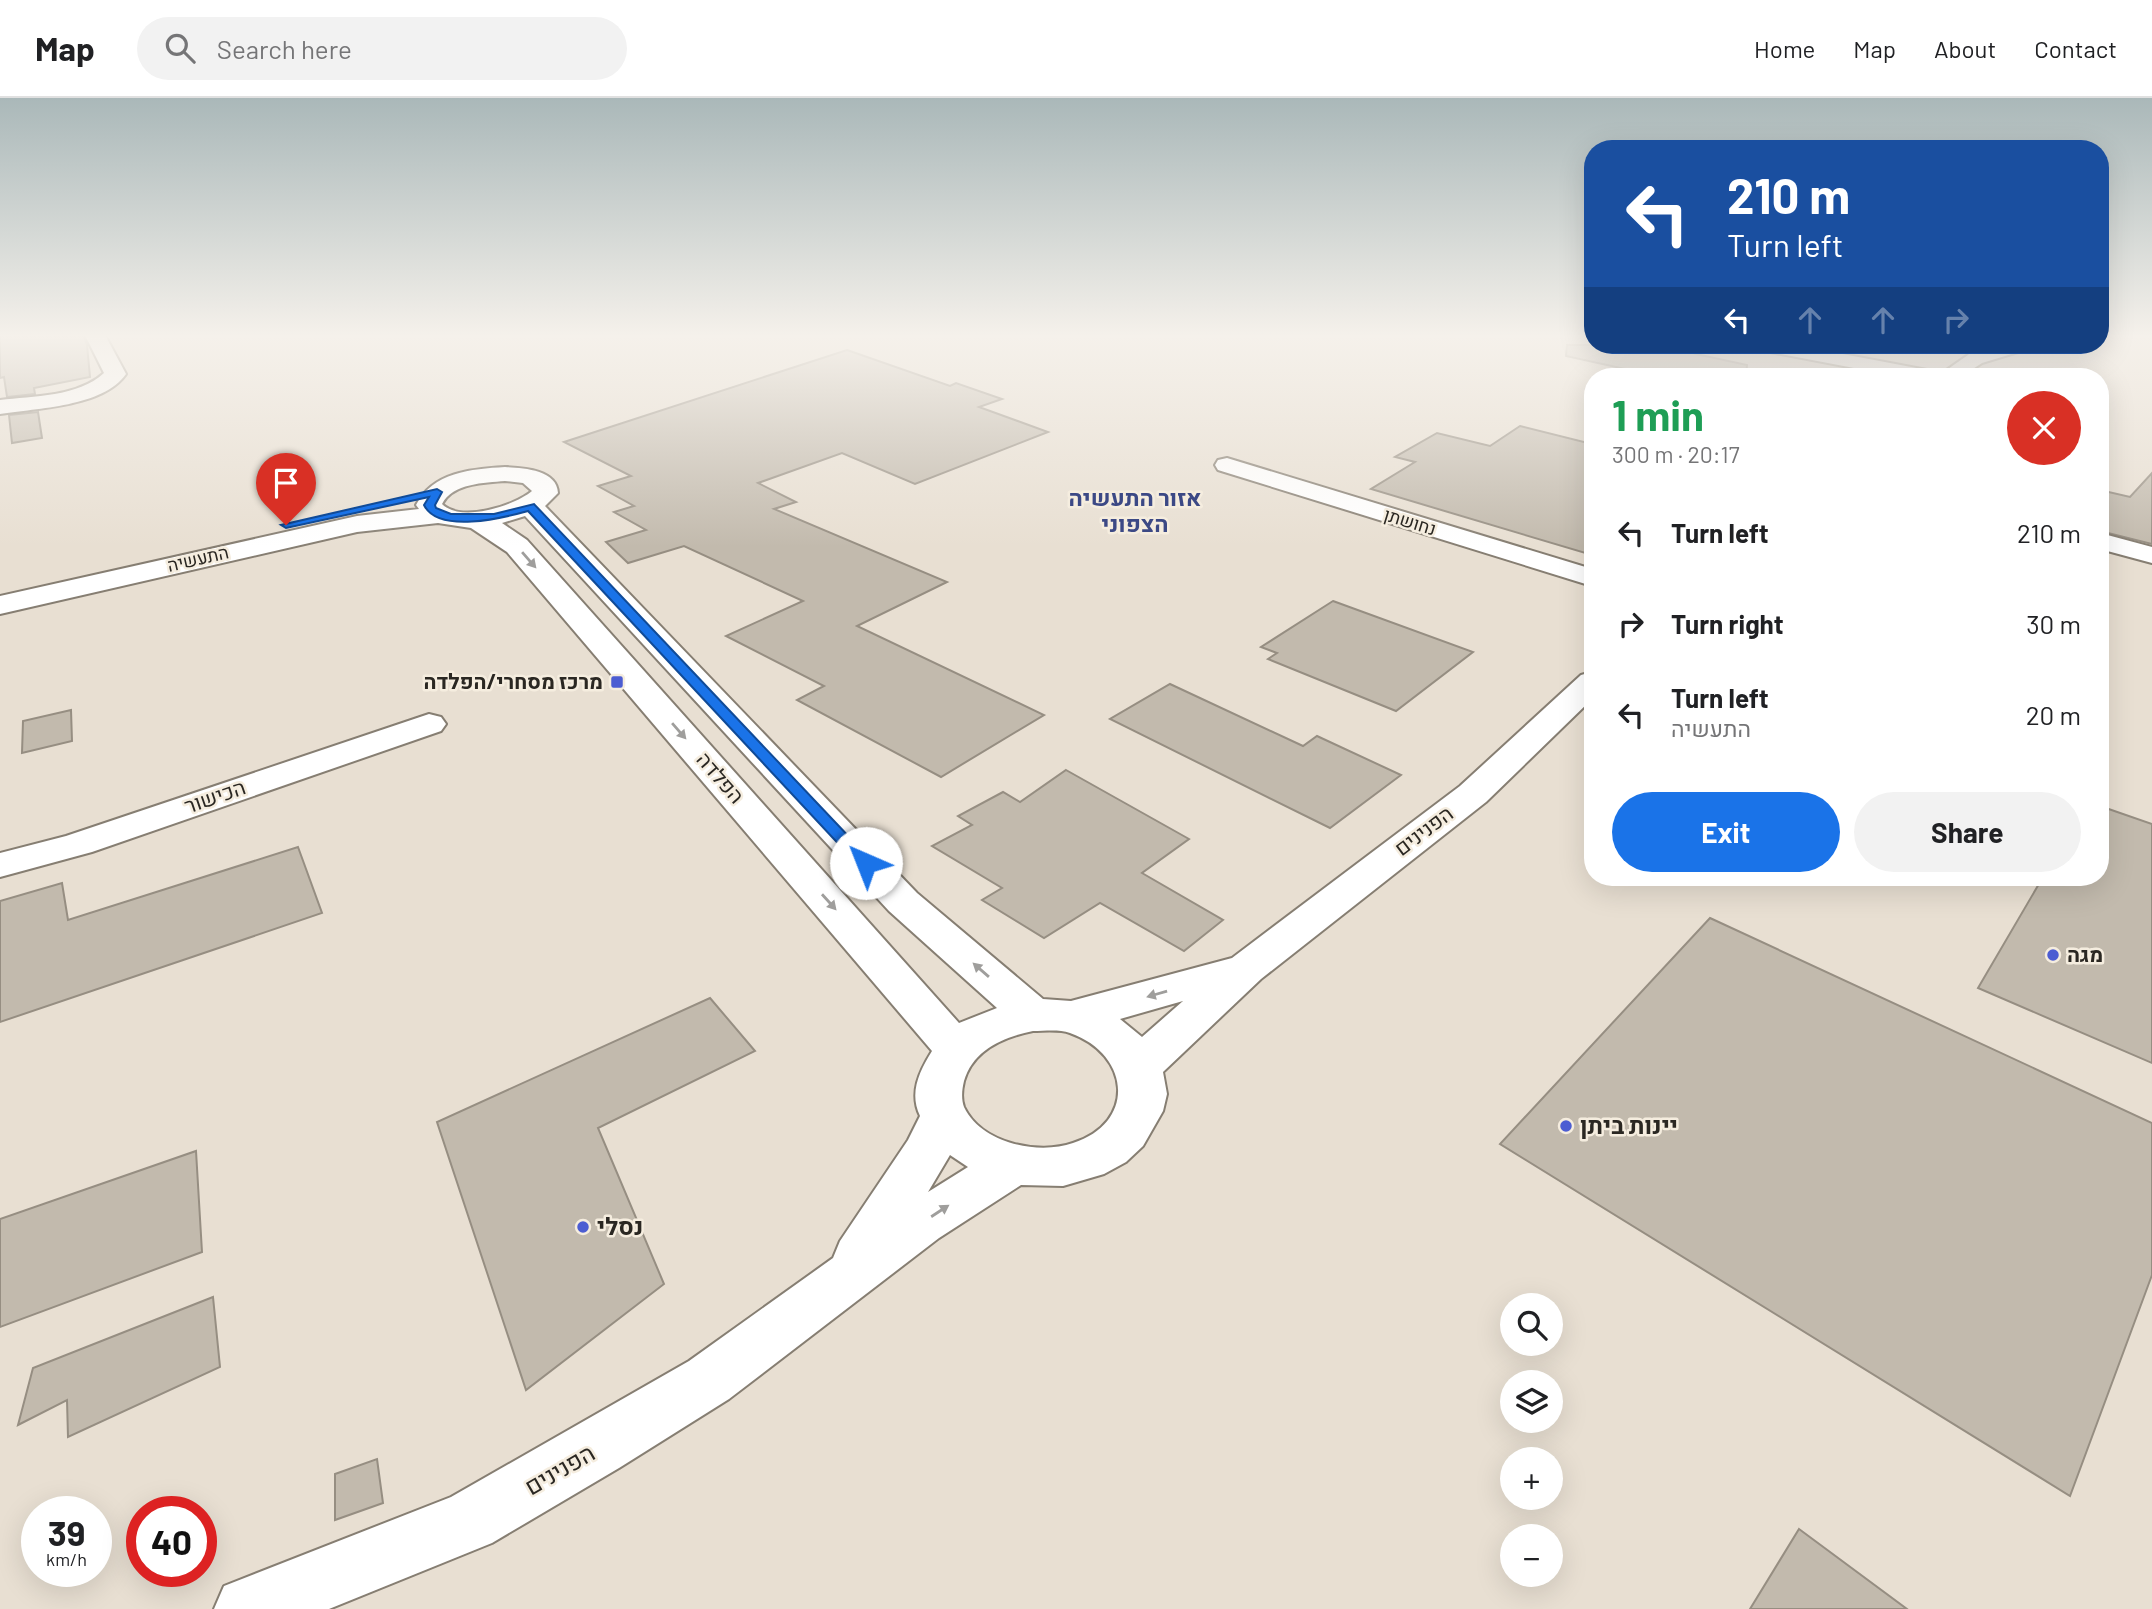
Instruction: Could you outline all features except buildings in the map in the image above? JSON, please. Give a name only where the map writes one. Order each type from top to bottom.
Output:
[{"type":"street","name":"נחושתן","points":[[1227,465],[1584,576]]},
{"type":"street","points":[[520,475],[538,480],[545,487],[545,493],[530,506],[495,517],[475,519],[438,504],[474,478],[520,475]]},
{"type":"street","name":"התעשיה","points":[[0,587],[438,504]]},
{"type":"street","name":"התעשיה","points":[[0,605],[438,504]]},
{"type":"street","points":[[530,506],[903,902],[1052,1016]]},
{"type":"street","name":"הפלדה","points":[[475,519],[498,531],[517,546],[956,1049]]},
{"type":"street","points":[[2109,543],[2152,555]]},
{"type":"street","name":"הפנינים","points":[[1139,1067],[1246,969],[1473,794],[1584,690]]},
{"type":"street","name":"הכישור","points":[[0,865],[79,844],[429,724]]},
{"type":"street","name":"הפנינים","points":[[1052,1016],[1246,969]]},
{"type":"street","points":[[1052,1016],[1100,1028],[1124,1045],[1139,1067],[1143,1088],[1140,1110],[1128,1131],[1108,1149],[1080,1162],[1047,1168],[1012,1165],[984,1154],[962,1137],[944,1117],[938,1093],[943,1070],[956,1049],[986,1027],[1003,1020],[1052,1016]]},
{"type":"street","name":"הפנינים","points":[[845,1279],[919,1164],[944,1117]]},
{"type":"street","name":"הפנינים","points":[[247,1609],[470,1521],[709,1380],[921,1223],[1012,1165]]},
{"type":"place","name":"מרכז מסחרי/הפלדה","points":[[617,682]]},
{"type":"place","name":"מגה","points":[[2053,955]]},
{"type":"place","name":"יינות ביתן","points":[[1566,1126]]},
{"type":"place","name":"נסלי","points":[[583,1227]]},
{"type":"district","name":"אזור התעשיה הצפוני","points":[[1135,511]]},
{"type":"route","points":[[286,525],[437,492],[429,505],[439,515],[449,518],[495,517],[530,506],[866,863]]}]
